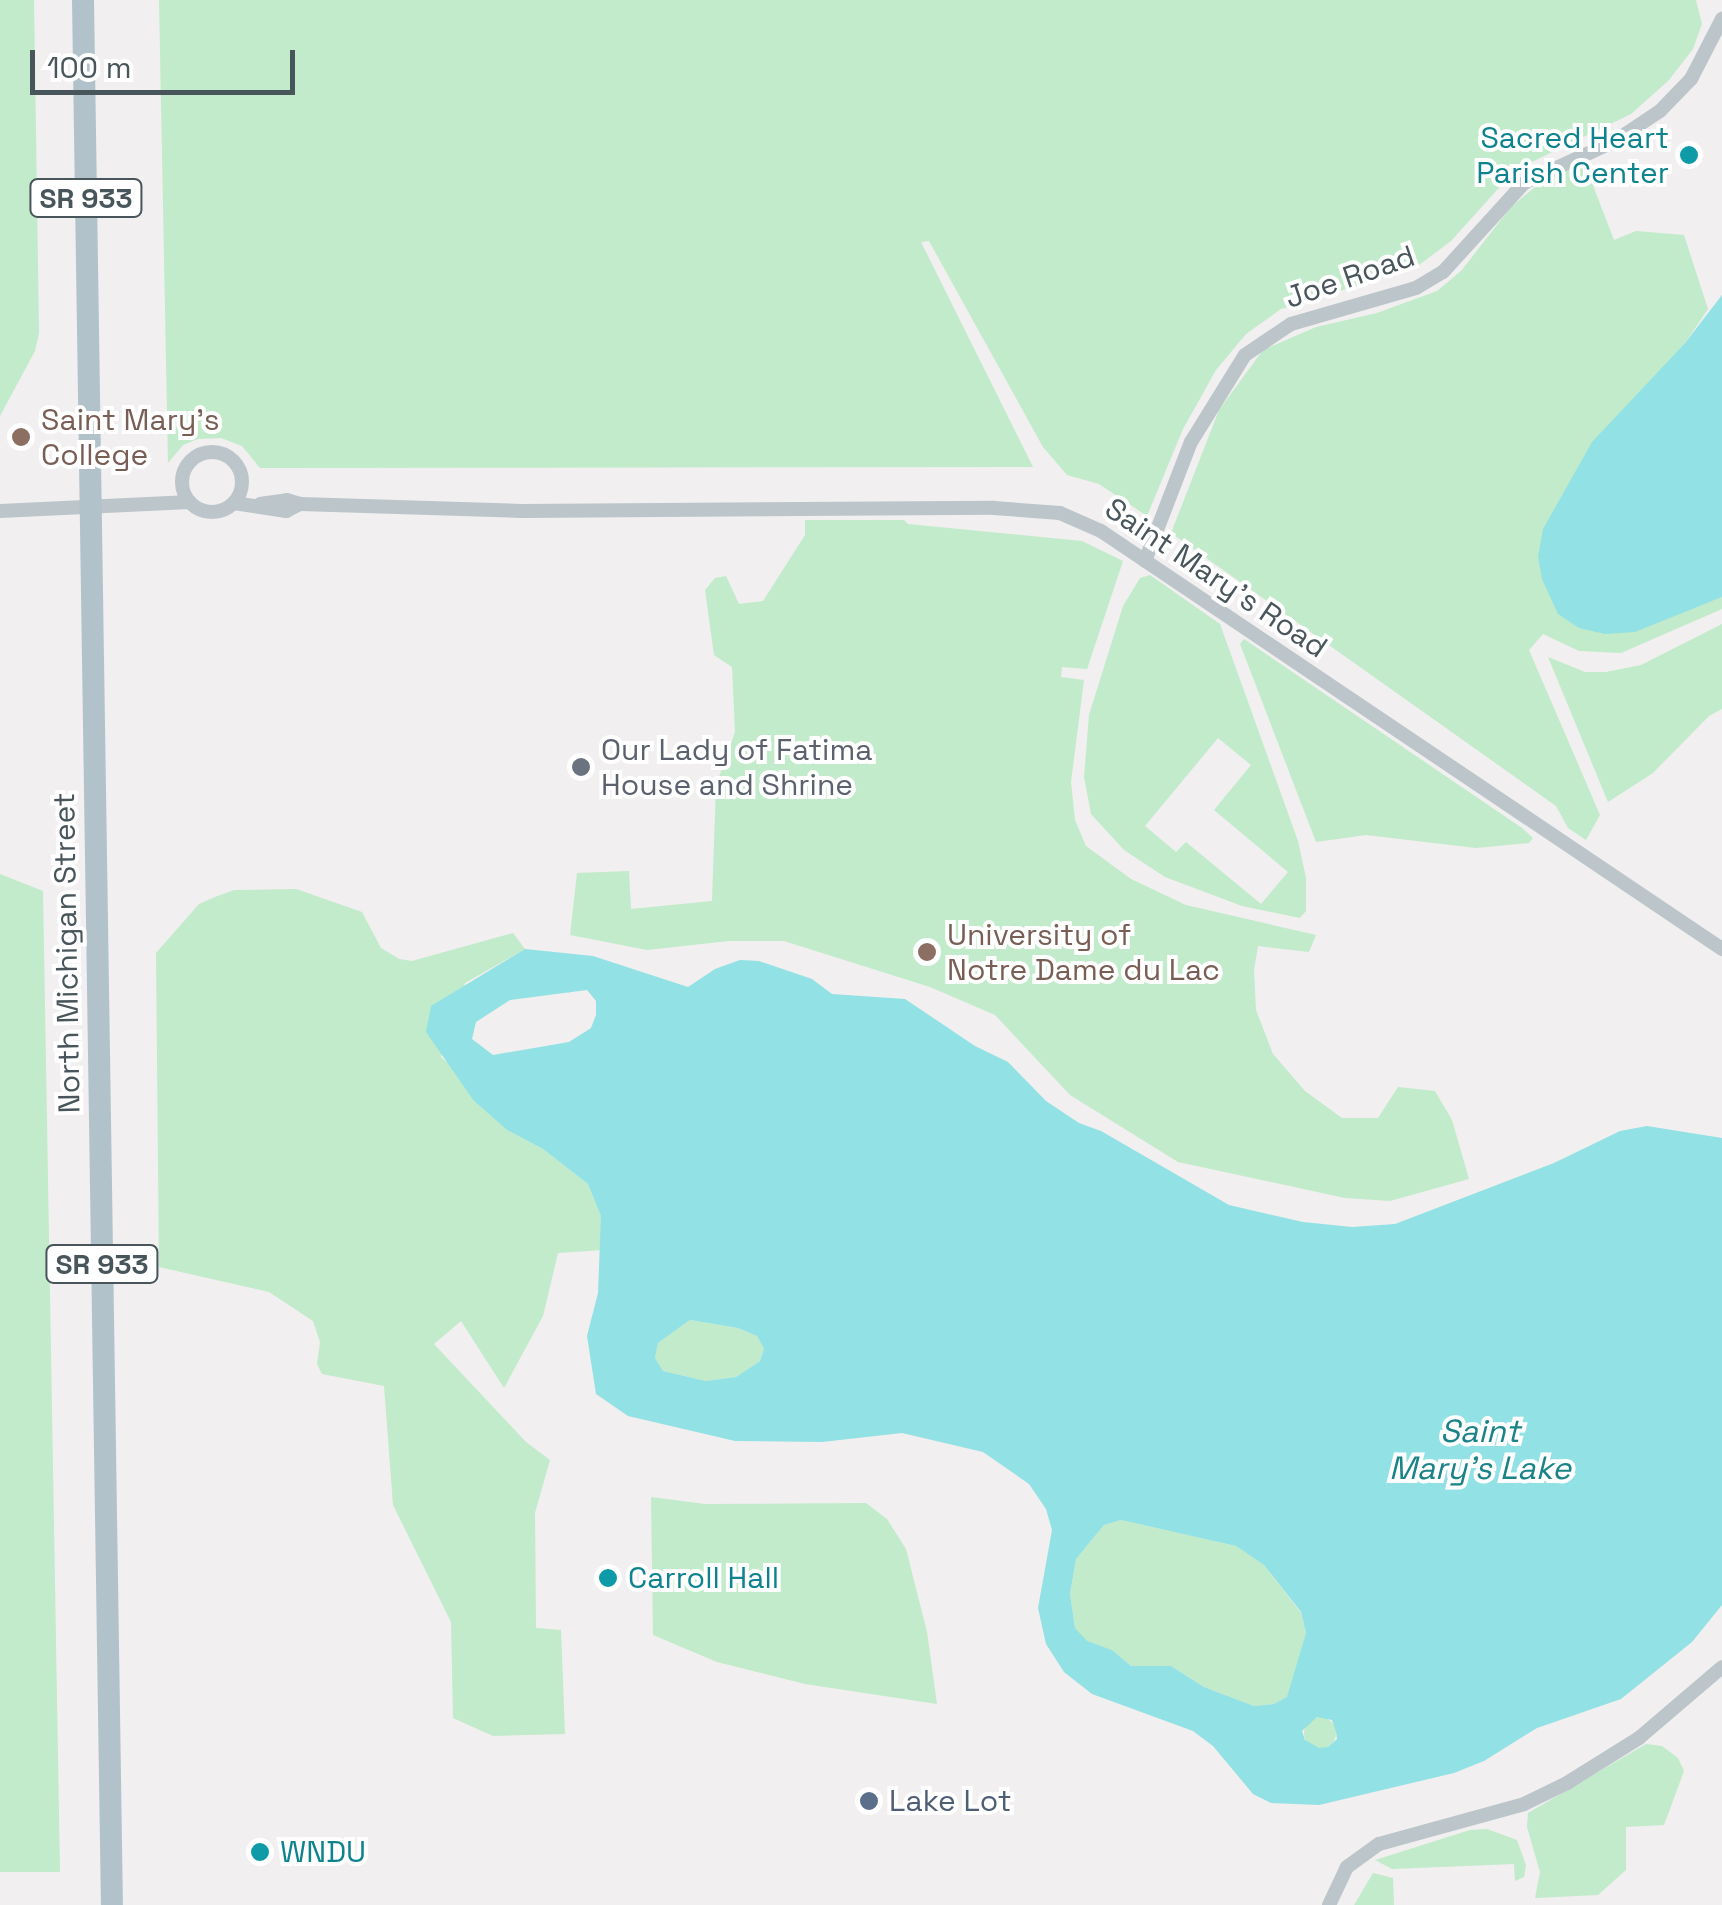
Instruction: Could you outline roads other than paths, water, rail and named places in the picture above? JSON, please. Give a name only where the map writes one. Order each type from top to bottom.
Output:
[{"type":"main road","name":"North Michigan Street","points":[[83,0],[112,1905]]},
{"type":"street","name":"Joe Road","points":[[1145,561],[1210,404],[1256,344],[1291,324],[1416,288],[1442,272],[1524,183],[1615,142],[1660,112],[1691,79],[1722,19]]},
{"type":"street","points":[[190,502],[183,475],[193,458],[212,452],[237,465],[242,484],[234,503]]},
{"type":"street","name":"Saint Mary's Road","points":[[0,511],[190,502],[207,512],[234,503],[286,510],[300,504],[522,511],[1009,509],[1079,519],[1722,949]]},
{"type":"street","points":[[1328,1905],[1346,1868],[1380,1844],[1524,1804],[1567,1784],[1639,1738],[1722,1667]]},
{"type":"water","points":[[1722,295],[1722,597],[1635,632],[1605,634],[1579,628],[1558,614],[1542,579],[1538,557],[1543,529],[1592,442],[1685,343]]},
{"type":"water","name":"Saint Mary's Lake","points":[[525,949],[593,956],[688,987],[715,969],[740,960],[759,961],[812,979],[832,994],[905,999],[975,1046],[1008,1062],[1046,1101],[1079,1123],[1101,1131],[1229,1205],[1303,1222],[1352,1227],[1395,1224],[1554,1163],[1620,1131],[1647,1126],[1722,1138],[1722,1605],[1692,1642],[1621,1699],[1537,1728],[1484,1761],[1454,1773],[1319,1805],[1271,1803],[1253,1794],[1213,1746],[1193,1731],[1092,1694],[1064,1672],[1046,1644],[1038,1608],[1052,1530],[1046,1509],[1029,1484],[983,1452],[902,1433],[822,1442],[735,1441],[628,1416],[596,1394],[587,1336],[598,1293],[601,1216],[588,1184],[543,1149],[507,1130],[474,1101],[426,1032],[431,1006]],"holes":[[[587,990],[596,1001],[596,1015],[591,1028],[569,1042],[493,1055],[472,1039],[476,1022],[510,1000]],[[690,1320],[738,1328],[757,1336],[764,1349],[760,1361],[736,1377],[706,1381],[663,1371],[655,1358],[658,1343]],[[1121,1520],[1236,1546],[1264,1565],[1301,1612],[1306,1633],[1287,1697],[1274,1704],[1254,1706],[1204,1687],[1171,1666],[1131,1666],[1112,1650],[1087,1641],[1075,1628],[1070,1594],[1076,1559],[1104,1525]],[[1317,1717],[1332,1720],[1337,1739],[1328,1747],[1319,1748],[1305,1740],[1302,1731]]]},
{"type":"place","name":"Sacred Heart Parish Center","points":[[1689,155]]},
{"type":"place","name":"Saint Mary's College","points":[[21,437]]},
{"type":"place","name":"Our Lady of Fatima House and Shrine","points":[[581,767]]},
{"type":"place","name":"University of Notre Dame du Lac","points":[[927,952]]},
{"type":"place","name":"Carroll Hall","points":[[608,1578]]},
{"type":"place","name":"Lake Lot","points":[[869,1801]]},
{"type":"place","name":"WNDU","points":[[260,1852]]}]
